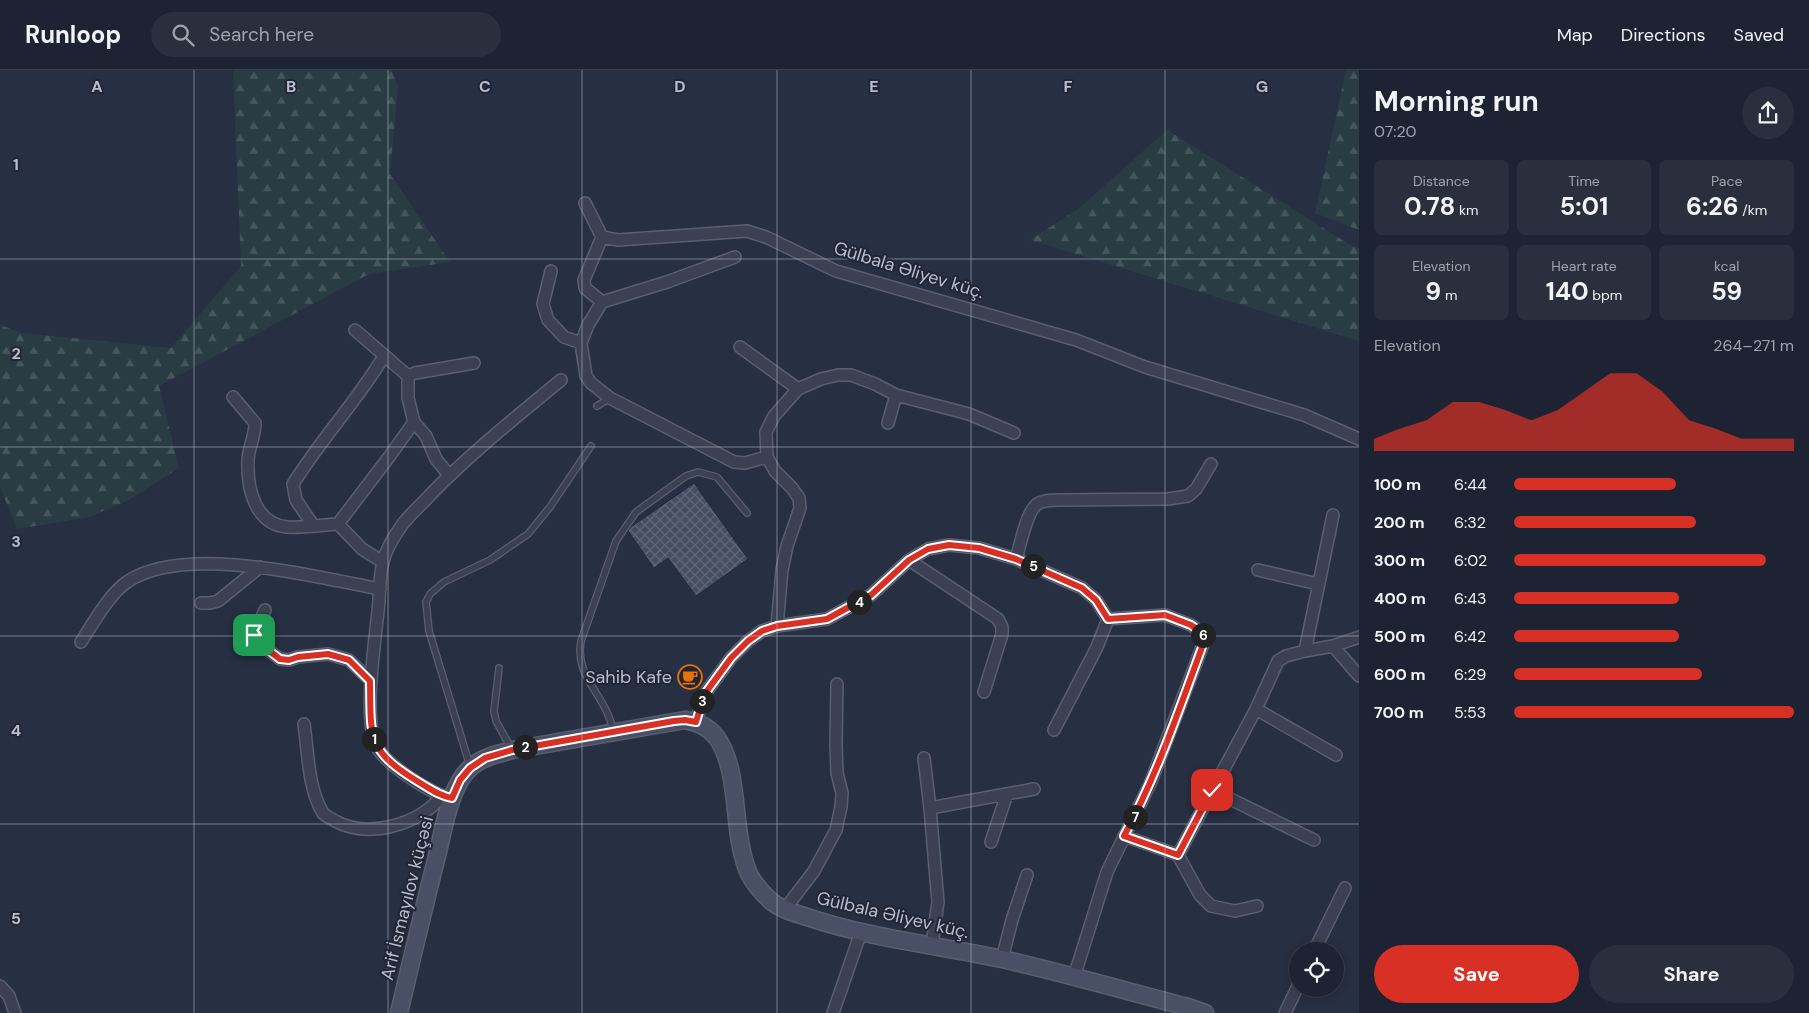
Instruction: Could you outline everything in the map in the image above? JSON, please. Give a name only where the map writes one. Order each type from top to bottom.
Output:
[{"type":"street","points":[[585,203],[602,237],[584,280],[585,288],[602,302]]},
{"type":"street","name":"Gülbala Əliyev küç.","points":[[602,237],[618,240],[747,231],[772,240],[836,271],[1076,340],[1145,367],[1304,415],[1359,439]]},
{"type":"street","points":[[735,258],[602,302],[588,326],[581,343],[586,376],[591,383],[610,398],[734,462],[745,463],[767,457]]},
{"type":"street","points":[[551,271],[543,304],[548,320],[564,337],[581,343]]},
{"type":"street","points":[[355,330],[408,376]]},
{"type":"street","points":[[740,347],[798,389]]},
{"type":"street","points":[[313,525],[296,500],[293,484],[309,458],[369,381],[384,356]]},
{"type":"street","points":[[408,376],[415,373],[474,363]]},
{"type":"street","points":[[777,626],[782,570],[787,546],[800,508],[799,498],[775,471],[767,457],[766,432],[774,416],[798,389],[822,379],[838,375],[851,375],[875,384],[896,395],[969,414],[1014,433]]},
{"type":"street","points":[[408,376],[408,398],[414,422],[426,436],[436,459],[449,475]]},
{"type":"street","points":[[304,724],[314,794],[324,814],[343,825],[363,830],[388,827],[416,817],[447,797],[404,774],[390,762],[377,748],[371,730],[370,681],[383,562],[403,524],[449,475],[482,444],[561,380]]},
{"type":"street","points":[[888,423],[896,395]]},
{"type":"street","points":[[233,397],[255,424],[248,460],[253,502],[264,517],[272,523],[288,527],[338,524],[362,549],[383,562]]},
{"type":"street","points":[[338,524],[390,457],[414,422]]},
{"type":"street","points":[[1016,559],[1029,515],[1036,505],[1059,500],[1168,499],[1188,496],[1196,489],[1211,464]]},
{"type":"street","points":[[1304,650],[1334,515]]},
{"type":"street","points":[[470,768],[485,758],[512,750],[674,721],[696,722],[704,695],[731,658],[748,641],[762,631],[777,626],[827,619],[871,595],[909,560],[928,549],[949,545],[979,548],[1016,559],[1082,588],[1096,600],[1108,619]]},
{"type":"street","points":[[909,560],[998,619],[1002,627],[1002,634],[984,692]]},
{"type":"street","points":[[81,642],[108,602],[125,583],[147,571],[176,565],[220,564],[260,567],[380,589]]},
{"type":"street","points":[[201,603],[218,601],[260,567]]},
{"type":"street","points":[[1258,570],[1318,584]]},
{"type":"street","points":[[265,610],[254,635],[255,640],[280,659],[289,660],[298,657],[328,654],[349,660],[370,681]]},
{"type":"street","points":[[1074,977],[1107,872],[1150,784],[1204,641],[1202,633],[1191,625],[1165,615],[1108,619]]},
{"type":"street","points":[[1054,730],[1097,647],[1108,619]]},
{"type":"street","points":[[1178,855],[1256,709],[1278,661],[1304,650],[1333,646],[1359,637]]},
{"type":"street","points":[[1333,646],[1359,676]]},
{"type":"street","points":[[785,909],[818,863],[836,830],[842,793],[838,773],[836,744],[837,684]]},
{"type":"street","points":[[1256,709],[1336,755]]},
{"type":"street","name":"Gülbala Əliyev küç.","points":[[696,722],[707,728],[717,737],[725,755],[729,768],[740,846],[746,867],[761,891],[774,903],[785,909],[835,926],[1002,960],[1074,977],[1205,1013]]},
{"type":"street","points":[[924,758],[938,902],[932,945]]},
{"type":"street","name":"Arif İsmayılov küçəsi","points":[[399,1013],[424,908],[447,797],[470,768]]},
{"type":"street","points":[[930,808],[1034,789]]},
{"type":"street","points":[[1212,790],[1314,840]]},
{"type":"street","points":[[991,842],[1007,794]]},
{"type":"street","points":[[1124,836],[1178,855],[1200,895],[1211,906],[1235,911],[1258,906]]},
{"type":"street","points":[[1002,960],[1012,920],[1028,875]]},
{"type":"street","points":[[1318,942],[1345,888]]},
{"type":"street","points":[[833,1013],[861,932]]},
{"type":"street","points":[[0,986],[9,996],[15,1013]]},
{"type":"street","points":[[1285,1013],[1293,997]]},
{"type":"lane","points":[[597,406],[610,398]]},
{"type":"lane","points":[[470,768],[429,631],[426,602],[430,594],[444,582],[490,560],[528,534],[550,507],[591,446]]},
{"type":"lane","points":[[613,732],[607,710],[582,670],[579,653],[581,641],[616,541],[636,512],[686,476],[698,472],[717,477],[747,513]]},
{"type":"lane","points":[[499,668],[494,711],[496,721],[512,750]]},
{"type":"green space","points":[[233,70],[391,70],[398,86],[390,174],[450,262],[369,274],[159,386],[179,468],[127,501],[89,517],[17,529],[0,487],[0,325],[22,333],[171,348],[241,266]]},
{"type":"green space","points":[[1346,70],[1359,70],[1359,230],[1315,213]]},
{"type":"green space","points":[[1167,130],[1352,246],[1359,248],[1359,341],[1030,240],[1078,209]]},
{"type":"building","points":[[694,483],[748,559],[696,596],[668,558],[654,568],[628,531]]},
{"type":"place","name":"Sahib Kafe","points":[[690,677]]},
{"type":"route","points":[[254,635],[255,640],[280,659],[289,660],[298,657],[328,654],[349,660],[370,681],[371,730],[377,748],[404,774],[442,796],[452,798],[460,780],[470,768],[485,758],[512,750],[674,721],[696,722],[704,695],[731,658],[748,641],[762,631],[777,626],[827,619],[871,595],[909,560],[928,549],[949,545],[979,548],[1016,559],[1082,588],[1096,600],[1108,619],[1165,615],[1191,625],[1202,633],[1204,641],[1171,732],[1150,784],[1124,836],[1178,855],[1212,790]]}]
